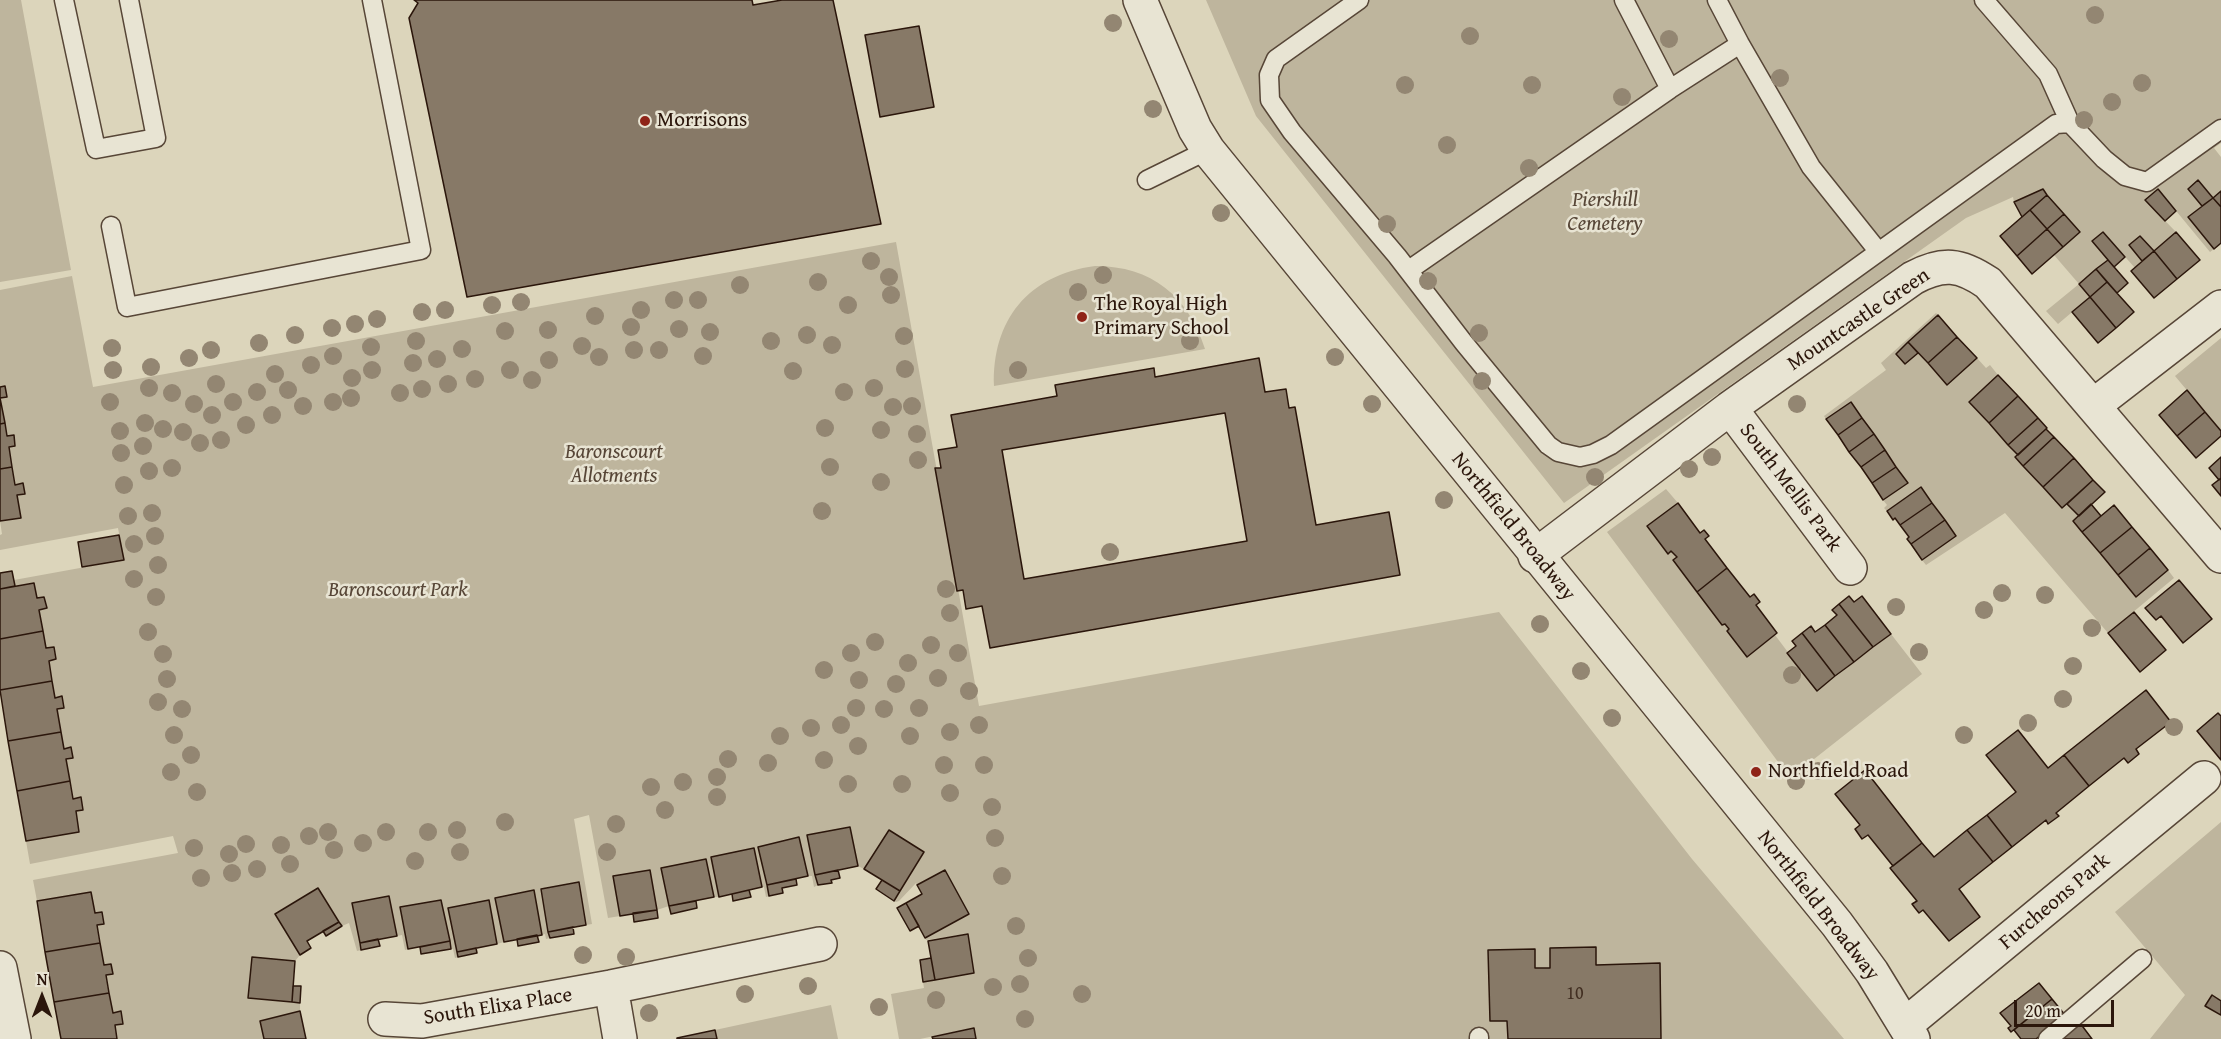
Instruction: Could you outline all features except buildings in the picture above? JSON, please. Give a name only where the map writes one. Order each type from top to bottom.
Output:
[{"type":"street","name":"Northfield Broadway","points":[[1140,0],[1195,129],[1208,150],[1535,556],[1837,924],[1872,972],[1909,1032]]},
{"type":"street","name":"Mountcastle Green","points":[[1535,556],[1730,408],[1913,278],[1930,269],[1941,267],[1955,267],[1972,272],[1988,283],[2221,556]]},
{"type":"street","points":[[2093,406],[2221,307]]},
{"type":"street","name":"South Mellis Park","points":[[1730,408],[1850,568]]},
{"type":"street","name":"Furcheons Park","points":[[1909,1032],[2204,778]]},
{"type":"street","name":"South Elixa Place","points":[[385,1019],[422,1021],[611,987],[820,944]]},
{"type":"street","points":[[0,968],[14,1039]]},
{"type":"street","points":[[611,987],[620,1039]]},
{"type":"lane","points":[[64,0],[96,149],[156,138],[129,0]]},
{"type":"lane","points":[[111,226],[127,308],[421,250],[372,0]]},
{"type":"lane","points":[[1359,0],[1276,59],[1269,75],[1270,100],[1292,132],[1408,270],[1464,343],[1548,445],[1558,452],[1580,457],[1593,454],[1611,445],[2056,124],[2070,123]]},
{"type":"lane","points":[[1624,0],[1670,89]]},
{"type":"lane","points":[[1717,0],[1811,167],[1878,251]]},
{"type":"lane","points":[[1984,0],[2048,74],[2070,123],[2104,159],[2125,176],[2147,182],[2221,129]]},
{"type":"lane","points":[[1408,270],[1670,89],[1740,44]]},
{"type":"lane","points":[[1147,180],[1208,150]]},
{"type":"lane","points":[[2048,1039],[2142,959]]},
{"type":"green space","points":[[0,0],[21,0],[71,270],[0,282]]},
{"type":"green space","name":"Piershill Cemetery","points":[[1206,0],[2221,0],[2221,143],[2214,148],[2221,157],[2221,191],[2213,198],[2198,180],[2188,189],[2202,206],[2189,217],[2214,249],[2210,252],[2158,189],[2145,200],[2176,232],[2154,251],[2140,236],[2129,245],[2142,261],[2135,268],[2103,232],[2092,241],[2108,260],[2079,284],[2054,255],[2080,232],[2043,189],[2014,202],[2013,197],[1966,218],[1564,503],[1256,116]]},
{"type":"green space","points":[[896,242],[979,706],[1499,612],[1692,859],[1844,1039],[976,1039],[973,1028],[920,1039],[899,1039],[891,994],[924,988],[923,982],[973,973],[967,934],[926,940],[925,938],[969,914],[945,870],[917,885],[916,883],[899,901],[894,901],[924,852],[889,830],[864,869],[858,866],[850,827],[808,835],[818,885],[814,887],[812,876],[808,876],[799,837],[758,847],[769,896],[766,897],[764,887],[762,887],[753,848],[711,857],[719,897],[714,897],[706,859],[661,868],[669,906],[657,910],[650,870],[613,876],[620,916],[608,918],[589,815],[574,819],[592,924],[586,925],[579,882],[541,889],[550,938],[546,939],[545,934],[542,935],[533,890],[496,898],[504,942],[497,944],[489,900],[448,908],[458,957],[455,958],[441,900],[401,907],[408,949],[405,950],[402,935],[397,936],[389,896],[352,904],[361,950],[357,951],[349,923],[342,926],[318,888],[275,914],[300,955],[295,961],[252,958],[248,998],[300,1003],[300,1011],[260,1021],[264,1039],[117,1039],[115,1025],[123,1023],[121,1011],[113,1013],[106,975],[112,974],[104,965],[97,925],[104,924],[102,913],[95,913],[91,892],[37,901],[33,880],[178,853],[173,836],[30,864],[26,841],[79,832],[76,811],[83,809],[81,797],[73,799],[66,759],[73,758],[72,747],[64,749],[57,709],[64,708],[62,697],[55,698],[49,661],[56,659],[54,647],[46,648],[39,610],[47,608],[44,597],[37,598],[34,583],[15,586],[14,580],[124,560],[118,528],[0,550],[0,535],[2,534],[0,521],[21,518],[17,495],[25,494],[23,484],[15,485],[9,447],[15,445],[14,435],[7,436],[0,398],[7,396],[5,386],[0,387],[0,290],[72,276],[93,387]]},
{"type":"green space","points":[[1095,266],[1115,267],[1134,272],[1150,278],[1165,288],[1178,299],[1189,314],[1205,349],[994,386],[995,362],[1000,341],[1007,321],[1019,305],[1033,291],[1051,279],[1071,271]]},
{"type":"green space","points":[[2079,284],[2090,297],[2058,324],[2046,311]]},
{"type":"green space","points":[[1936,313],[1938,315],[1896,354],[1905,364],[1918,353],[1947,385],[1977,358],[1986,368],[1990,365],[1998,375],[1969,402],[2018,455],[2016,457],[2062,508],[2067,504],[2079,516],[2073,521],[2135,596],[2168,570],[2174,578],[2108,633],[2005,513],[1926,565],[1922,560],[1956,535],[1921,487],[1887,511],[1884,508],[1887,505],[1883,500],[1908,483],[1851,402],[1826,419],[1824,416],[1886,370],[1881,363]]},
{"type":"green space","points":[[2221,338],[2221,431],[2175,376]]},
{"type":"green space","points":[[1666,489],[1678,503],[1647,526],[1667,553],[1671,551],[1677,557],[1673,561],[1722,625],[1725,624],[1729,629],[1727,631],[1746,656],[1775,635],[1817,691],[1891,634],[1922,674],[1790,778],[1607,532]]},
{"type":"green space","points":[[2221,822],[2221,1001],[2212,995],[2205,1006],[2221,1015],[2221,1039],[2150,1039],[2185,995],[2115,912]]},
{"type":"green space","points":[[831,1005],[838,1039],[717,1039],[715,1030]]},
{"type":"place","name":"Morrisons","points":[[645,121]]},
{"type":"place","name":"The Royal High Primary School","points":[[1082,317]]},
{"type":"place","name":"Northfield Road","points":[[1756,772]]},
{"type":"park label","name":"Baronscourt Allotments","points":[[614,465]]},
{"type":"park label","name":"Baronscourt Park","points":[[398,591]]}]
